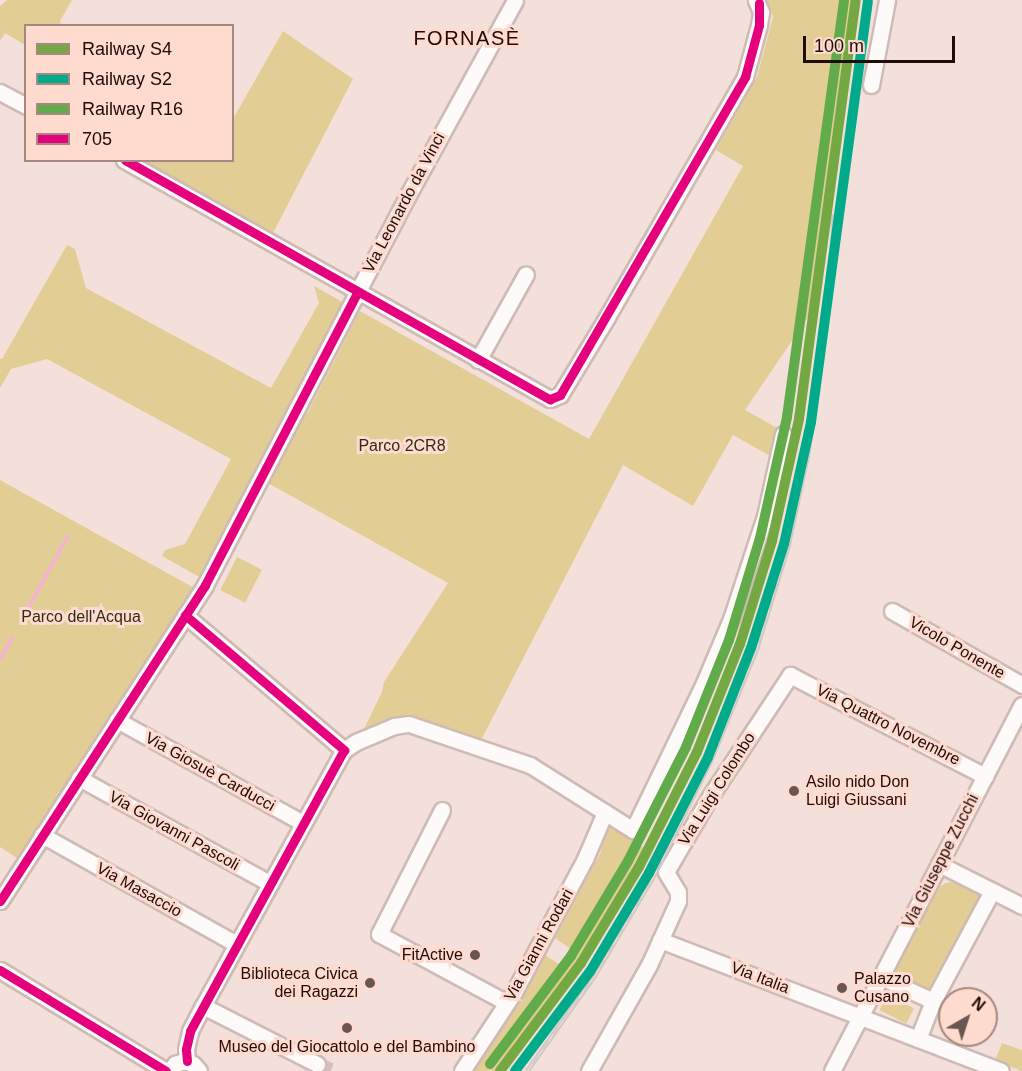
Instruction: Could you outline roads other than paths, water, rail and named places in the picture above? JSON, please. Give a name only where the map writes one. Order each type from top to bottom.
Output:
[{"type":"street","name":"Via Leonardo da Vinci","points":[[0,901],[185,615],[226,547],[358,291],[515,0]]},
{"type":"street","points":[[871,85],[887,0]]},
{"type":"street","points":[[128,162],[550,399],[560,395],[602,326],[744,77],[759,25],[757,2]]},
{"type":"street","points":[[0,92],[24,105]]},
{"type":"street","points":[[478,360],[526,274]]},
{"type":"street","points":[[193,1066],[186,1049],[190,1031],[344,750],[356,741],[394,726],[409,724],[530,765],[633,830],[704,683],[731,619],[765,516],[783,434]]},
{"type":"street","name":"Vicolo Ponente","points":[[892,611],[1022,685]]},
{"type":"street","points":[[185,615],[344,750]]},
{"type":"street","name":"Via Quattro Novembre","points":[[790,675],[985,776]]},
{"type":"street","name":"Via Luigi Colombo","points":[[660,940],[679,898],[666,872],[711,795],[790,675]]},
{"type":"street","name":"Via Giuseppe Zucchi","points":[[832,1071],[1020,712]]},
{"type":"street","name":"Via Giosuè Carducci","points":[[117,720],[303,823]]},
{"type":"street","name":"Via Giovanni Pascoli","points":[[80,778],[269,884]]},
{"type":"street","points":[[442,810],[379,934],[507,1003]]},
{"type":"street","name":"Via Gianni Rodari","points":[[462,1071],[507,1003],[585,859],[605,812]]},
{"type":"street","name":"Via Masaccio","points":[[42,836],[236,944]]},
{"type":"street","points":[[939,864],[1022,906]]},
{"type":"street","points":[[918,1039],[933,1000],[992,891]]},
{"type":"street","points":[[589,1071],[649,965],[660,940]]},
{"type":"street","name":"Via Italia","points":[[660,940],[1001,1071]]},
{"type":"street","points":[[0,970],[168,1071],[179,1062],[193,1066]]},
{"type":"street","points":[[881,977],[933,1000]]},
{"type":"street","points":[[203,1006],[317,1064]]},
{"type":"waterway","points":[[22,618],[67,536]]},
{"type":"waterway","points":[[0,658],[12,637]]},
{"type":"tunnel","points":[[317,1064],[333,1071]]},
{"type":"railway","points":[[527,1071],[595,975],[653,877],[711,760],[756,651],[788,547],[808,454],[830,299],[834,214]]},
{"type":"rail line","name":"R16","points":[[490,1064],[571,956],[628,861],[686,747],[729,640],[760,538],[787,417],[844,0]]},
{"type":"rail line","name":"S4","points":[[500,1071],[581,963],[639,867],[697,752],[740,644],[772,541],[799,419],[856,0]]},
{"type":"rail line","name":"S2","points":[[515,1071],[591,970],[649,873],[708,757],[751,648],[784,544],[811,422],[868,2]]},
{"type":"place","name":"Asilo nido Don Luigi Giussani","points":[[794,791]]},
{"type":"place","name":"FitActive","points":[[475,955]]},
{"type":"place","name":"Biblioteca Civica dei Ragazzi","points":[[370,983]]},
{"type":"place","name":"Palazzo Cusano","points":[[842,988]]},
{"type":"place","name":"Museo del Giocattolo e del Bambino","points":[[347,1028]]},
{"type":"district","name":"FORNASÈ","points":[[467,38]]},
{"type":"park label","name":"Parco 2CR8","points":[[402,446]]},
{"type":"park label","name":"Parco dell'Acqua","points":[[81,617]]}]
